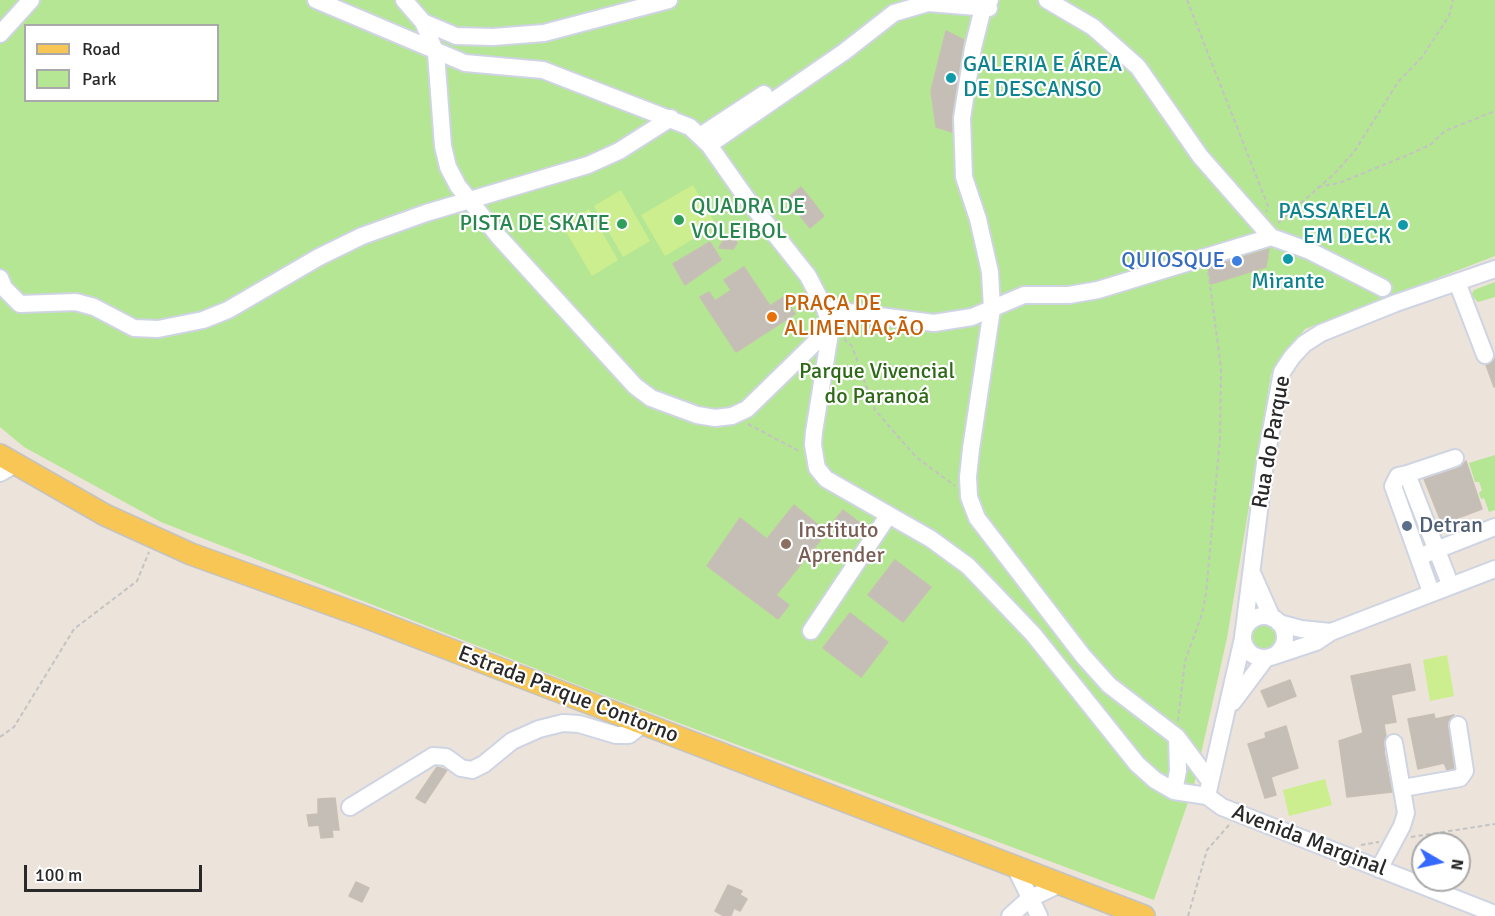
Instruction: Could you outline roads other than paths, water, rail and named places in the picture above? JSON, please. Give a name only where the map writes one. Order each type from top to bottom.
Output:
[{"type":"main road","name":"Estrada Parque Contorno","points":[[5,464],[105,515],[191,554],[348,611],[1144,916]]},
{"type":"street","points":[[0,34],[31,0]]},
{"type":"street","points":[[316,0],[435,48],[465,63],[543,70],[671,118],[690,127],[705,140],[747,199],[808,276],[825,309],[831,327],[814,432],[814,459],[817,468],[826,478],[888,516],[931,538],[968,566],[1033,634],[1137,764],[1155,780],[1174,791],[1208,788]]},
{"type":"street","points":[[404,0],[423,22],[435,48],[443,146],[448,167],[470,200],[500,237],[635,386],[669,406],[715,418],[732,416],[747,409],[831,327]]},
{"type":"street","points":[[423,22],[456,36],[544,33],[669,0]]},
{"type":"street","points":[[705,140],[837,44],[868,17],[896,0]]},
{"type":"street","points":[[1047,0],[1093,27],[1138,67],[1200,156],[1266,232],[1310,251],[1383,288]]},
{"type":"street","points":[[705,140],[844,52],[894,12],[928,3],[989,4],[973,48],[962,118],[961,149],[964,177],[978,219],[990,272],[992,309],[971,449],[968,477],[969,497],[977,518],[1083,656],[1109,685],[1177,737],[1208,788]]},
{"type":"street","points":[[435,48],[456,36]]},
{"type":"street","points":[[0,278],[4,288],[20,304],[76,302],[94,308],[134,328],[158,329],[203,320],[228,310],[318,257],[362,236],[470,200],[588,165],[627,147],[671,118]]},
{"type":"street","points":[[825,309],[934,323],[972,317],[1024,295],[1069,295],[1098,290],[1206,256],[1266,232]]},
{"type":"street","name":"Rua do Parque","points":[[1244,634],[1265,463],[1282,372],[1292,357],[1304,344],[1322,333],[1495,269]]},
{"type":"street","points":[[1457,282],[1485,355]]},
{"type":"street","points":[[1431,592],[1393,486],[1398,476],[1455,458]]},
{"type":"street","points":[[1407,474],[1448,580]]},
{"type":"street","points":[[811,631],[888,516]]},
{"type":"street","points":[[1418,556],[1495,527]]},
{"type":"street","points":[[1244,634],[1248,651],[1270,657],[1316,642],[1331,632],[1431,592],[1448,580],[1495,556]]},
{"type":"street","points":[[1448,580],[1495,569]]},
{"type":"street","points":[[1228,711],[1285,640],[1285,634],[1251,572]]},
{"type":"street","points":[[1208,788],[1228,711],[1244,634],[1253,620],[1266,616],[1301,629],[1331,632]]},
{"type":"street","points":[[350,807],[433,756],[446,757],[461,768],[472,770],[484,764],[512,741],[539,729],[563,723],[579,724],[616,735],[629,735],[643,724]]},
{"type":"street","points":[[1403,788],[1460,778],[1465,771],[1458,724]]},
{"type":"street","points":[[1174,791],[1178,771],[1177,737]]},
{"type":"street","points":[[1379,869],[1402,826],[1406,813],[1394,743]]},
{"type":"street","name":"Avenida Marginal","points":[[1208,788],[1222,807],[1495,914]]},
{"type":"street","points":[[1015,867],[1039,916]]},
{"type":"street","points":[[1010,916],[1029,899],[1060,884]]},
{"type":"place","name":"GALERIA E ÁREA DE DESCANSO","points":[[951,78]]},
{"type":"place","name":"QUADRA DE VOLEIBOL","points":[[679,220]]},
{"type":"place","name":"PISTA DE SKATE","points":[[622,224]]},
{"type":"place","name":"PASSARELA EM DECK","points":[[1403,225]]},
{"type":"place","name":"Mirante","points":[[1288,259]]},
{"type":"place","name":"QUIOSQUE","points":[[1237,261]]},
{"type":"place","name":"PRAÇA DE ALIMENTAÇÃO","points":[[772,317]]},
{"type":"place","name":"Detran","points":[[1407,526]]},
{"type":"place","name":"Instituto Aprender","points":[[786,544]]},
{"type":"park label","name":"Parque Vivencial do Paranoá","points":[[877,384]]}]
